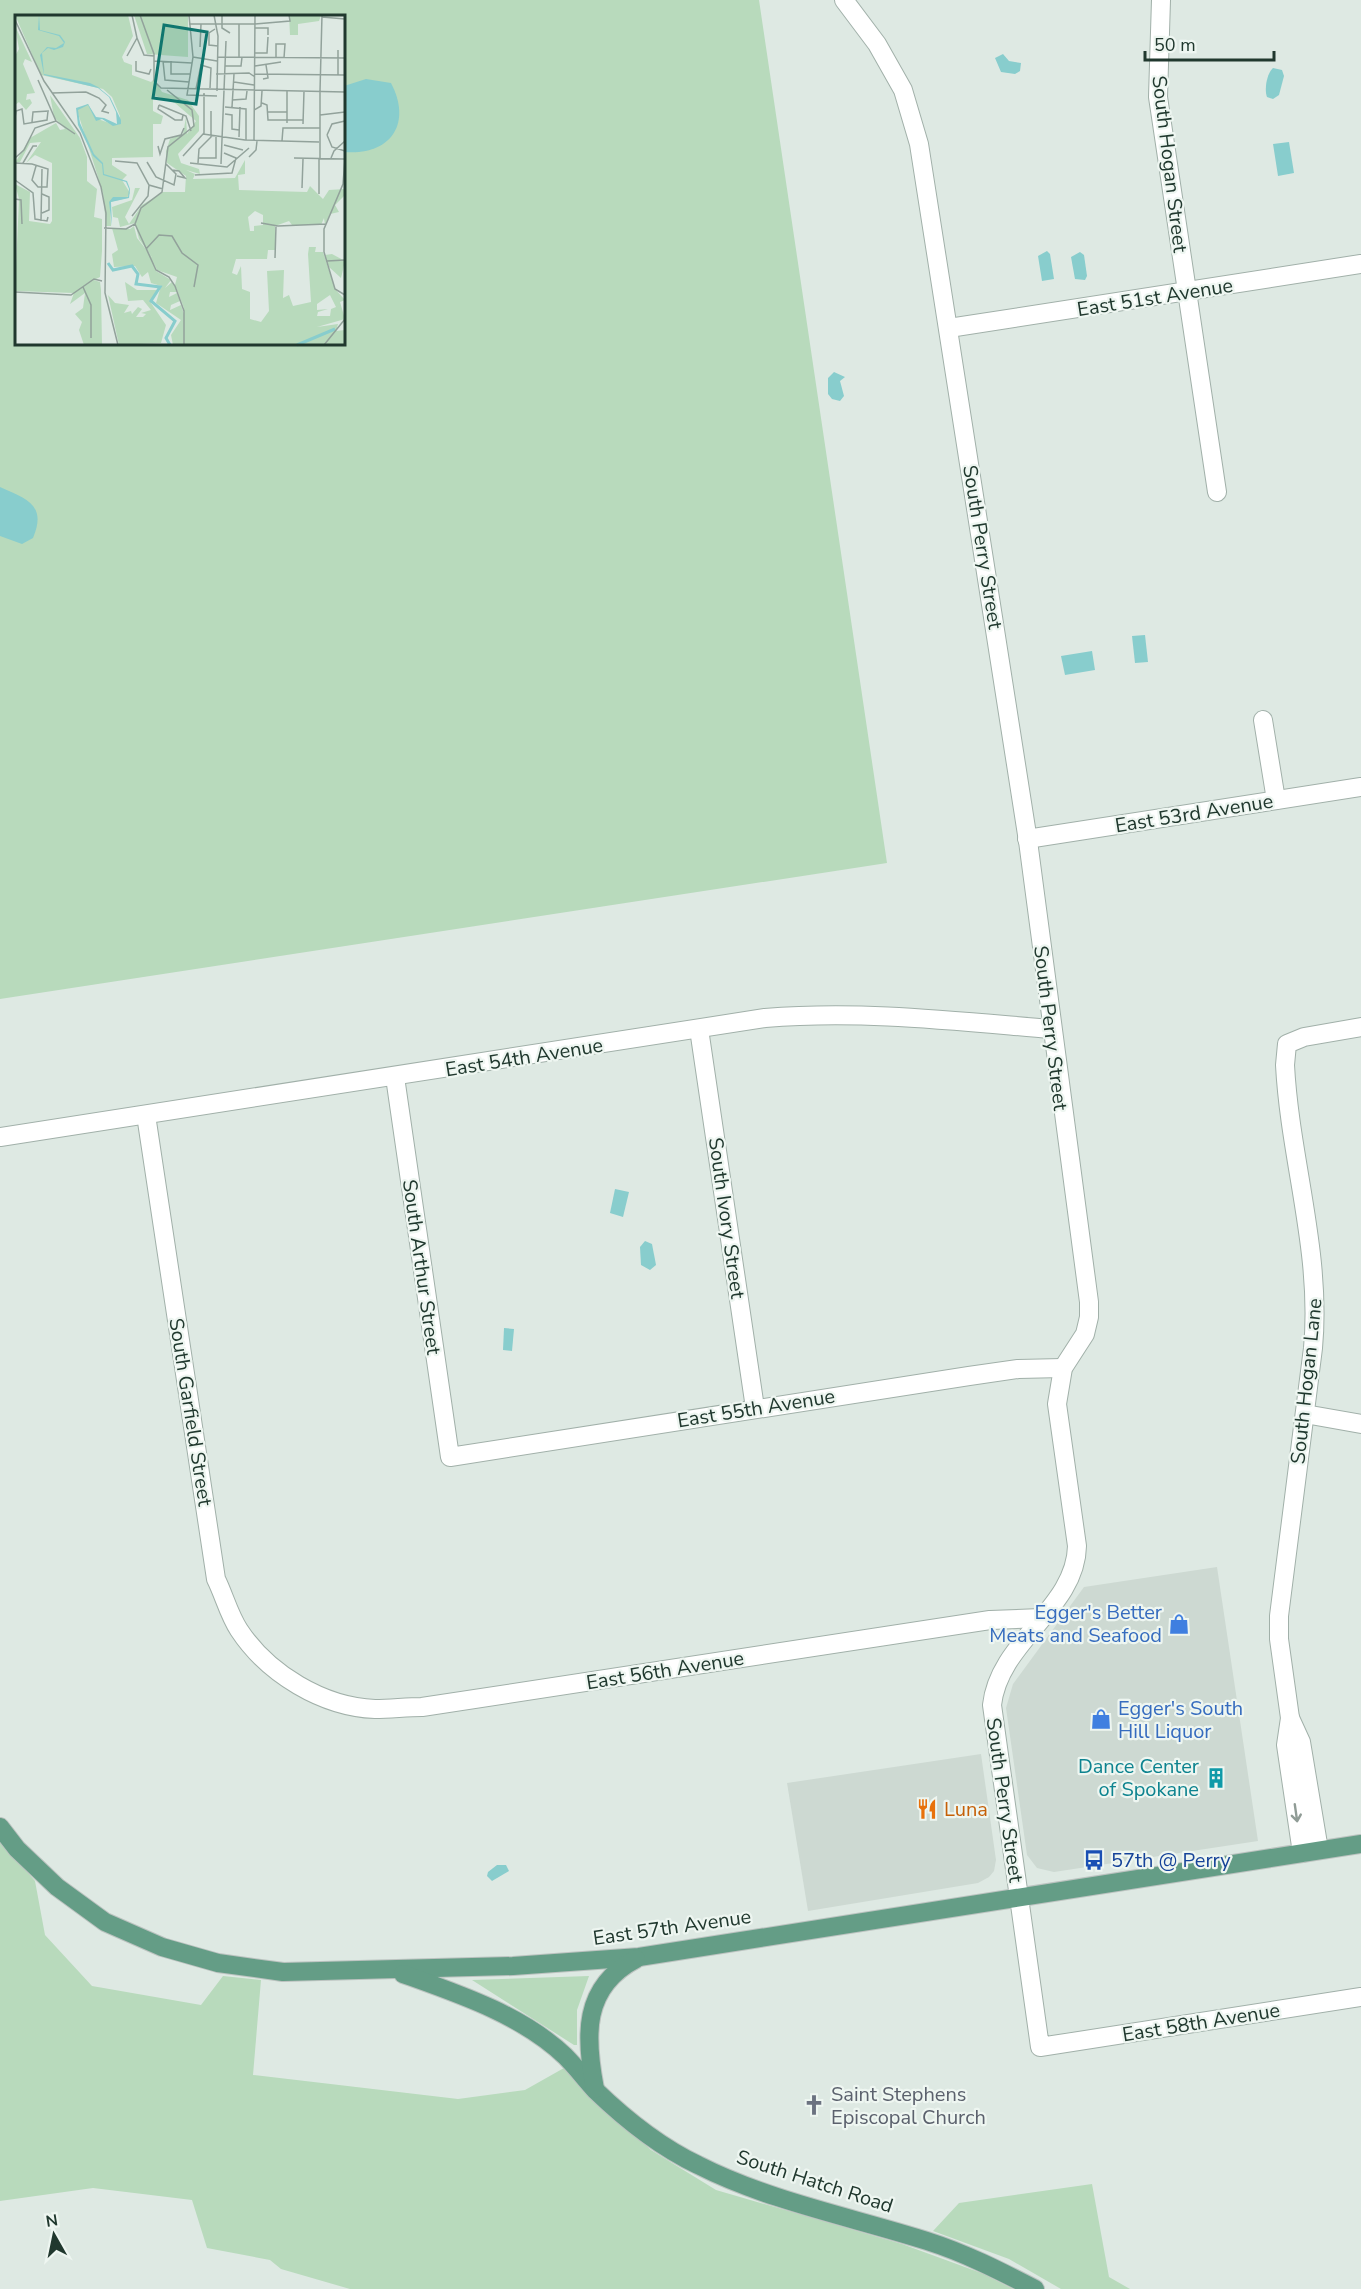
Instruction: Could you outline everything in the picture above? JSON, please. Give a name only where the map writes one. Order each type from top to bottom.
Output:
[{"type":"main road","name":"East 57th Avenue","points":[[0,1827],[17,1849],[57,1887],[105,1922],[162,1947],[218,1963],[283,1972],[393,1971],[639,1957],[1361,1844]]},
{"type":"main road","points":[[596,2091],[587,2050],[588,2028],[593,2007],[604,1986],[623,1966],[639,1957]]},
{"type":"main road","name":"South Hatch Road","points":[[393,1971],[456,1993],[516,2021],[564,2055],[596,2091],[655,2140],[698,2165],[757,2190],[930,2242],[985,2263],[1035,2289]]},
{"type":"street","name":"South Perry Street","points":[[843,0],[878,44],[903,90],[919,144],[1027,839],[1089,1302],[1089,1317],[1084,1334],[1064,1368],[1057,1404],[1077,1556],[1071,1577],[1000,1672],[992,1705],[1040,2047]]},
{"type":"street","name":"South Hogan Street","points":[[1161,0],[1158,97],[1187,291]]},
{"type":"street","name":"East 51st Avenue","points":[[949,328],[1361,264]]},
{"type":"street","points":[[1187,291],[1217,492]]},
{"type":"street","points":[[1263,720],[1276,800]]},
{"type":"street","name":"East 53rd Avenue","points":[[1027,839],[1361,787]]},
{"type":"street","name":"East 54th Avenue","points":[[0,1137],[699,1029],[816,1014],[867,1014],[1051,1029]]},
{"type":"street","name":"South Hogan Lane","points":[[1310,1851],[1286,1745],[1290,1718],[1279,1639],[1279,1616],[1315,1329],[1315,1284],[1284,1065],[1287,1044],[1313,1035],[1361,1028]]},
{"type":"street","name":"South Ivory Street","points":[[699,1029],[755,1408]]},
{"type":"street","name":"South Arthur Street","points":[[395,1077],[450,1457]]},
{"type":"street","name":"South Garfield Street","points":[[146,1115],[216,1579],[239,1629],[265,1659],[292,1682]]},
{"type":"street","name":"East 55th Avenue","points":[[450,1457],[1018,1369],[1064,1368]]},
{"type":"street","points":[[1305,1414],[1361,1424]]},
{"type":"street","name":"East 56th Avenue","points":[[292,1682],[330,1700],[374,1709],[422,1707],[990,1620],[1041,1618]]},
{"type":"street","name":"East 58th Avenue","points":[[1040,2047],[1361,1997]]},
{"type":"shaded area","points":[[1217,1567],[1258,1841],[1054,1872],[1037,1868],[1027,1855],[1006,1708],[1013,1684],[1084,1587]]},
{"type":"shaded area","points":[[981,1754],[996,1860],[994,1871],[989,1877],[978,1883],[808,1911],[787,1783]]},
{"type":"green space","points":[[0,0],[759,0],[887,863],[0,999]]},
{"type":"green space","points":[[0,1840],[35,1881],[45,1935],[92,1986],[201,2005],[223,1976],[261,1980],[253,2075],[458,2099],[525,2090],[564,2068],[651,2150],[716,2190],[902,2244],[984,2274],[1013,2289],[350,2289],[281,2269],[270,2260],[207,2248],[192,2200],[93,2188],[0,2201]]},
{"type":"green space","points":[[589,1976],[577,2010],[577,2045],[472,1980]]},
{"type":"green space","points":[[1092,2184],[1109,2277],[1130,2289],[1061,2289],[1009,2259],[933,2231],[959,2203]]},
{"type":"water","points":[[1003,54],[1009,61],[1021,63],[1020,71],[1015,74],[1001,72],[995,58]]},
{"type":"water","points":[[1273,68],[1282,70],[1284,76],[1279,95],[1273,99],[1267,97],[1266,90],[1268,77]]},
{"type":"water","points":[[366,79],[391,83],[397,98],[398,124],[393,135],[384,143],[360,152],[345,152],[345,86]]},
{"type":"water","points":[[1289,142],[1294,173],[1278,176],[1273,144]]},
{"type":"water","points":[[1047,251],[1050,254],[1054,279],[1042,281],[1038,256]]},
{"type":"water","points":[[1080,252],[1084,255],[1087,276],[1085,280],[1075,279],[1071,257]]},
{"type":"water","points":[[834,372],[845,377],[840,381],[844,396],[840,401],[832,399],[828,394],[828,378]]},
{"type":"water","points":[[0,487],[19,495],[36,511],[37,527],[33,538],[22,544],[0,536]]},
{"type":"water","points":[[1145,635],[1148,662],[1135,663],[1132,636]]},
{"type":"water","points":[[1092,651],[1095,670],[1065,675],[1061,656]]},
{"type":"water","points":[[615,1189],[629,1192],[623,1217],[610,1213]]},
{"type":"water","points":[[645,1241],[652,1244],[656,1265],[650,1270],[641,1265],[640,1247]]},
{"type":"water","points":[[504,1328],[514,1329],[512,1351],[503,1350]]},
{"type":"water","points":[[497,1865],[506,1865],[509,1871],[492,1881],[487,1876],[488,1872]]},
{"type":"place","name":"Egger's Better Meats and Seafood","points":[[1179,1624]]},
{"type":"place","name":"Egger's South Hill Liquor","points":[[1101,1719]]},
{"type":"place","name":"Dance Center of Spokane","points":[[1216,1778]]},
{"type":"place","name":"Luna","points":[[927,1809]]},
{"type":"place","name":"57th @ Perry","points":[[1094,1860]]},
{"type":"place","name":"Saint Stephens Episcopal Church","points":[[814,2105]]}]
